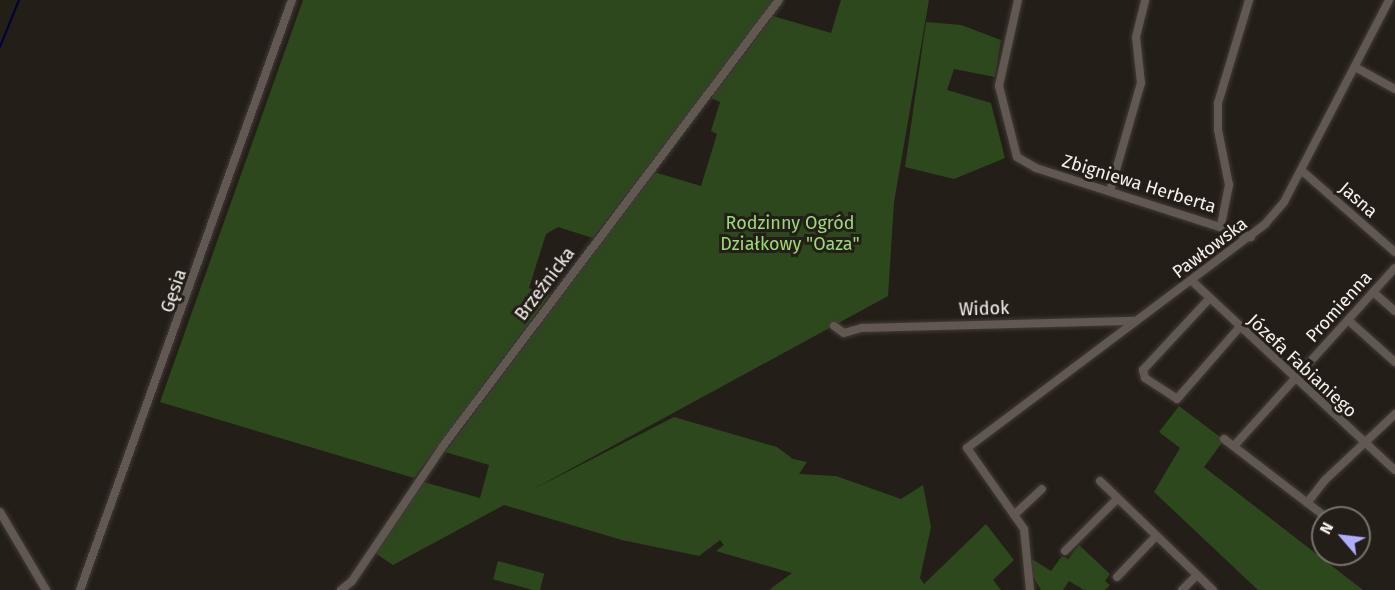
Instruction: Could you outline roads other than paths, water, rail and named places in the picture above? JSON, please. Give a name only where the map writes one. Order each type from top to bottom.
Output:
[{"type":"street","name":"Gęsia","points":[[80,590],[292,0]]},
{"type":"street","name":"Brzeźnicka","points":[[341,590],[352,580],[467,413],[779,0]]},
{"type":"street","name":"Zbigniewa Herberta","points":[[1018,0],[999,86],[1012,149],[1019,159],[1110,191],[1221,225],[1251,237]]},
{"type":"street","points":[[1110,191],[1141,82],[1136,37],[1145,0]]},
{"type":"street","points":[[1221,225],[1229,185],[1218,130],[1218,103],[1249,0]]},
{"type":"street","name":"Pawłowska","points":[[1014,515],[967,448],[1251,237],[1284,202],[1389,0]]},
{"type":"street","points":[[1355,67],[1395,88]]},
{"type":"street","name":"Jasna","points":[[1301,170],[1395,252]]},
{"type":"street","name":"Promienna","points":[[1234,446],[1395,268]]},
{"type":"street","name":"Józefa Fabianiego","points":[[1192,281],[1239,328],[1395,470]]},
{"type":"street","points":[[1373,292],[1395,311]]},
{"type":"street","points":[[1209,298],[1142,372],[1145,378],[1177,399],[1239,328]]},
{"type":"street","points":[[1347,320],[1395,362]]},
{"type":"street","name":"Widok","points":[[834,326],[844,333],[862,328],[1136,321]]},
{"type":"street","points":[[1307,503],[1324,481],[1395,414]]},
{"type":"street","points":[[1224,439],[1311,506]]},
{"type":"street","points":[[1100,481],[1213,590]]},
{"type":"street","points":[[1030,590],[1024,529],[1014,515],[1042,489]]},
{"type":"street","points":[[1065,551],[1117,499]]},
{"type":"street","points":[[0,512],[46,590]]},
{"type":"street","points":[[1117,577],[1156,536]]},
{"type":"street","points":[[1182,590],[1197,575]]},
{"type":"waterway","points":[[0,47],[19,0]]},
{"type":"park label","name":"Rodzinny Ogród Działkowy \"Oaza\"","points":[[790,234]]}]
